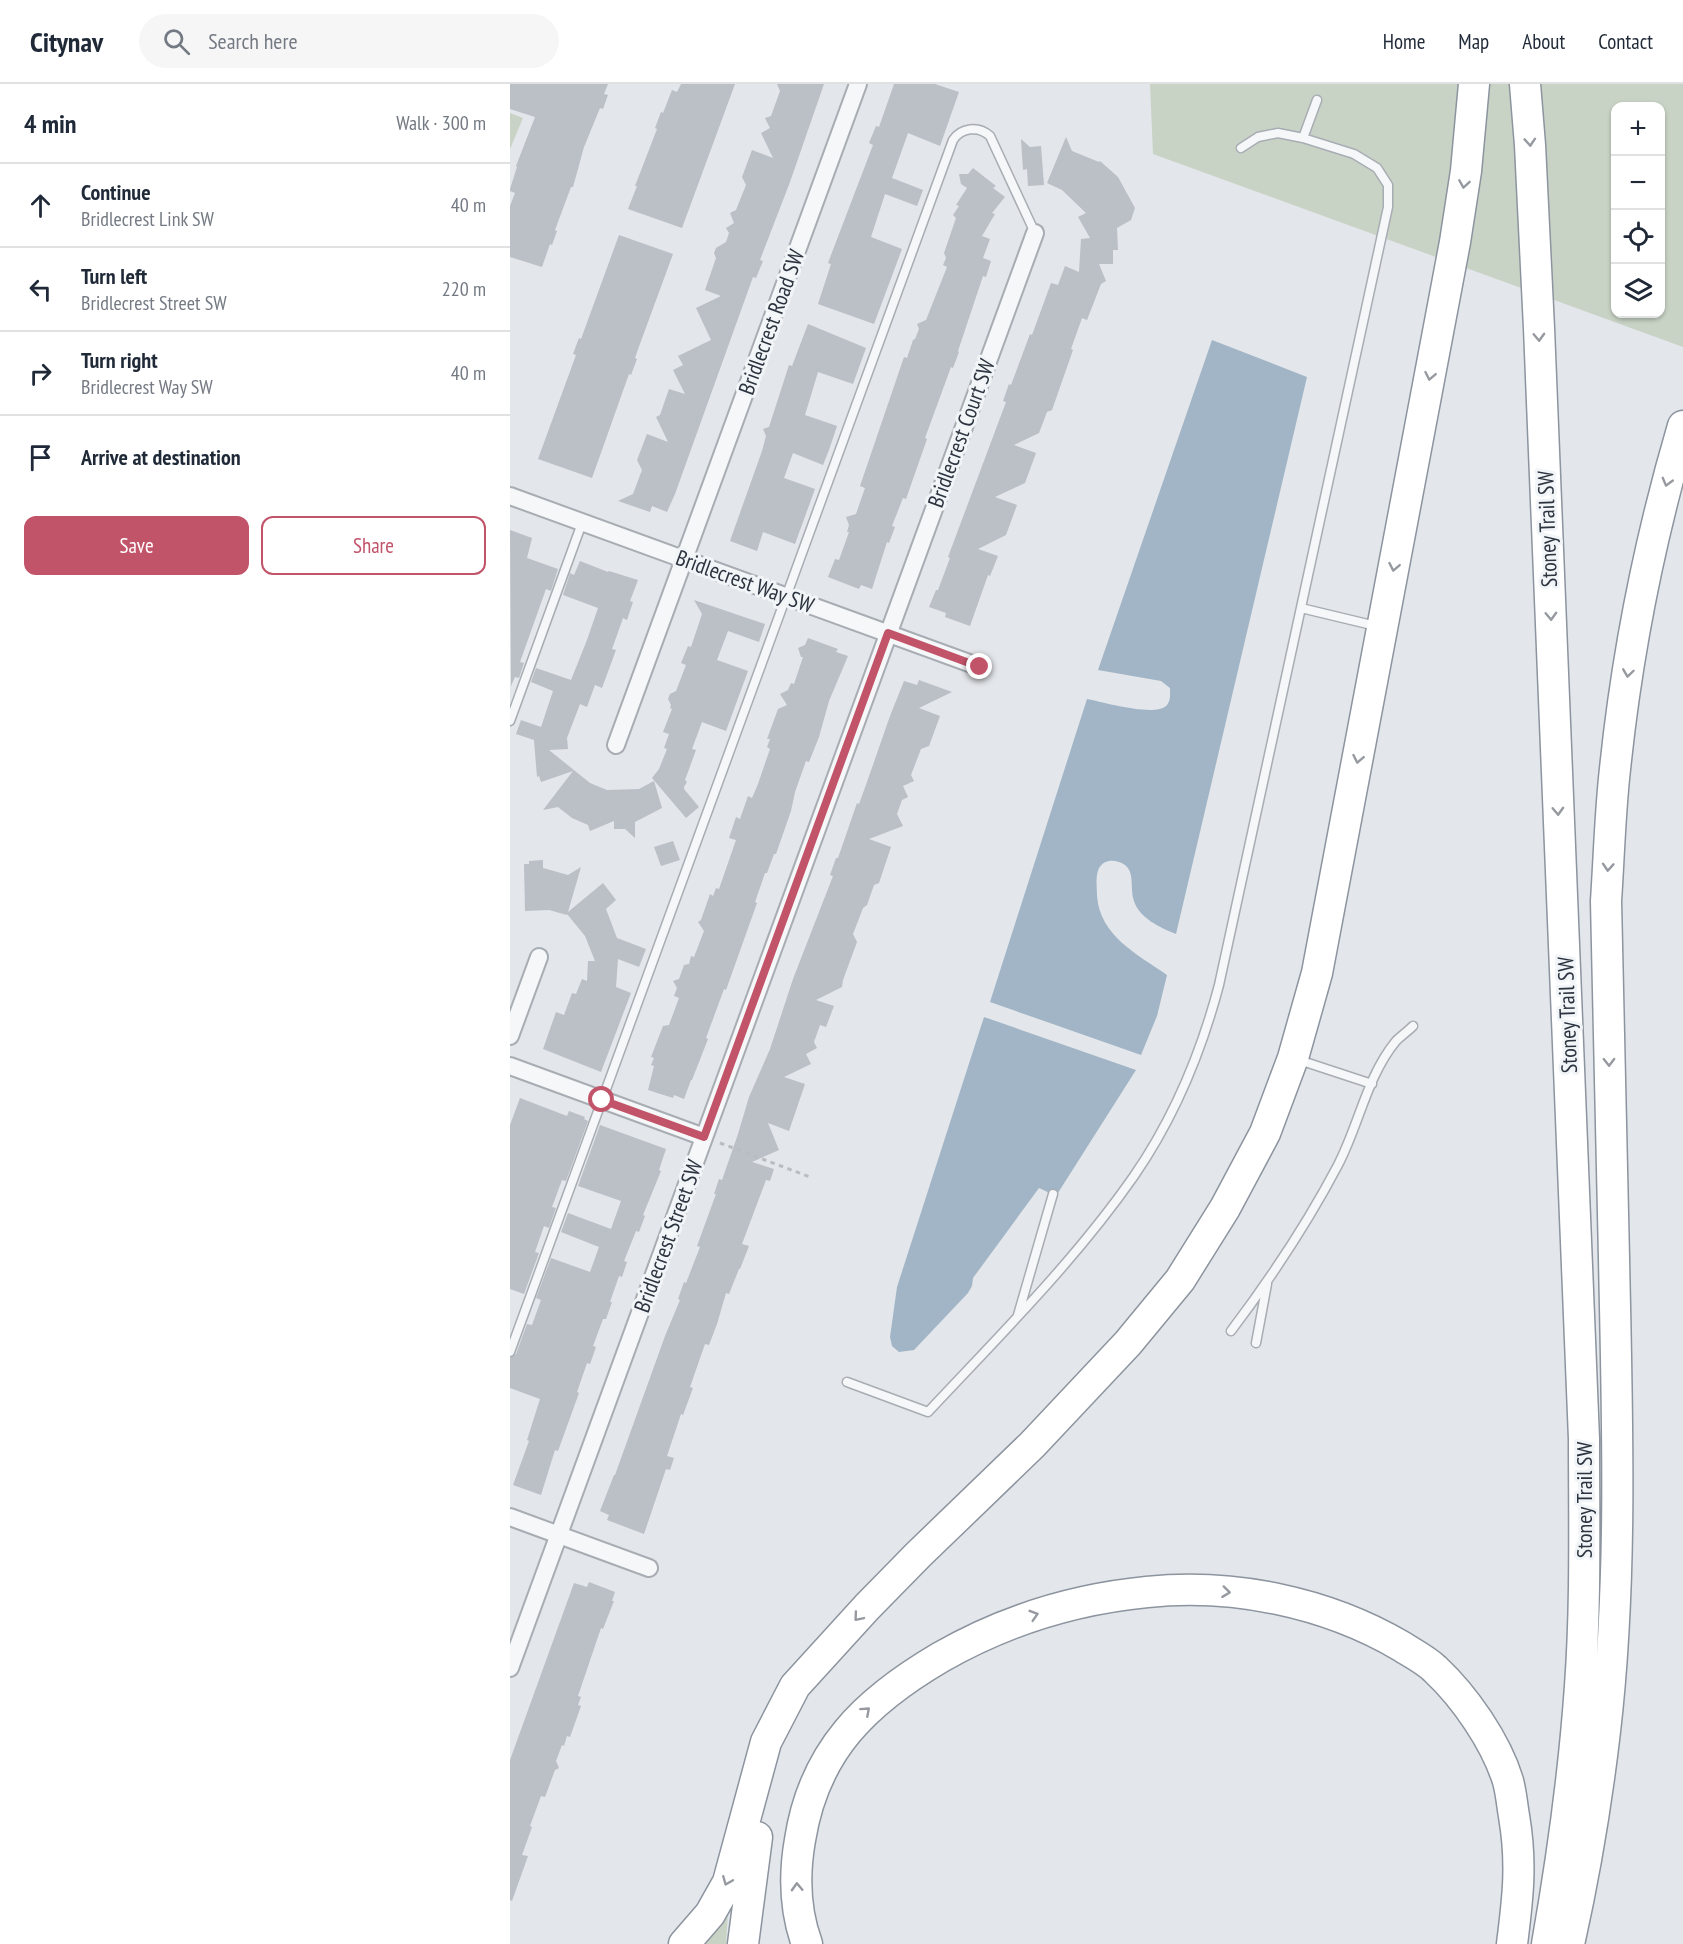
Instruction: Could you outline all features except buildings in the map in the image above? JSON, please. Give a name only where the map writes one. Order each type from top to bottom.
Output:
[{"type":"highway","points":[[684,1944],[710,1914],[728,1882],[766,1742],[795,1686],[867,1607],[1032,1444],[1128,1343],[1180,1280],[1225,1208],[1265,1133],[1293,1058],[1317,973],[1456,232],[1466,171],[1474,84]]},
{"type":"highway","name":"Stoney Trail SW","points":[[1525,84],[1539,328],[1584,1439],[1584,1595],[1580,1686],[1570,1794],[1547,1944]]},
{"type":"highway","points":[[1569,1944],[1605,1732],[1614,1608],[1616,1345],[1606,901],[1610,832],[1615,770],[1632,644],[1659,513],[1683,426]]},
{"type":"highway","points":[[807,1944],[802,1931],[797,1896],[796,1863],[802,1823],[815,1785],[833,1751],[855,1720],[884,1694],[921,1669],[957,1648],[1030,1616],[1109,1598],[1147,1592],[1185,1590],[1222,1591],[1257,1596],[1292,1602],[1325,1612],[1377,1633],[1434,1667],[1453,1688],[1485,1732],[1500,1757],[1509,1784],[1519,1844],[1520,1875],[1512,1944]]},
{"type":"highway","points":[[743,1944],[757,1837],[780,1749],[806,1691],[837,1642]]},
{"type":"street","name":"Bridlecrest Road SW","points":[[616,745],[858,84]]},
{"type":"street","name":"Bridlecrest Court SW","points":[[888,633],[1035,233]]},
{"type":"street","name":"Bridlecrest Way SW","points":[[510,496],[980,667]]},
{"type":"street","name":"Bridlecrest Street SW","points":[[510,1668],[888,633]]},
{"type":"street","points":[[510,1036],[539,957]]},
{"type":"street","points":[[510,1066],[704,1137]]},
{"type":"street","points":[[510,1517],[649,1568]]},
{"type":"lane","points":[[1303,138],[1317,100]]},
{"type":"lane","points":[[510,1352],[956,135],[967,129],[975,129],[982,130],[990,136],[1035,233]]},
{"type":"lane","points":[[847,1382],[928,1412],[1090,1235],[1135,1175],[1174,1108],[1192,1070],[1208,1027],[1388,207],[1388,185],[1377,168],[1354,153],[1278,133],[1258,136],[1241,148]]},
{"type":"lane","points":[[510,721],[582,523]]},
{"type":"lane","points":[[1301,608],[1382,627]]},
{"type":"lane","points":[[1231,1331],[1268,1282],[1321,1197],[1345,1151],[1380,1065],[1397,1041],[1413,1026]]},
{"type":"lane","points":[[1293,1058],[1372,1084]]},
{"type":"lane","points":[[1017,1316],[1053,1194]]},
{"type":"lane","points":[[1256,1343],[1268,1282]]},
{"type":"path","points":[[704,1137],[810,1177]]},
{"type":"green space","points":[[1150,84],[1683,84],[1683,347],[1153,154]]},
{"type":"green space","points":[[510,113],[523,118],[510,149]]},
{"type":"green space","points":[[728,1912],[726,1944],[700,1944]]},
{"type":"water","points":[[1212,340],[1307,377],[1176,934],[1157,925],[1137,907],[1130,873],[1125,865],[1116,861],[1108,861],[1098,871],[1097,896],[1105,922],[1122,943],[1167,975],[1157,1016],[1141,1055],[990,1002],[1087,699],[1128,708],[1151,710],[1166,706],[1169,700],[1170,688],[1161,681],[1098,670]]},
{"type":"water","points":[[984,1017],[1136,1070],[1056,1196],[1039,1188],[973,1278],[968,1293],[914,1350],[899,1352],[892,1346],[890,1337],[897,1287]]},
{"type":"route","points":[[602,1100],[704,1137],[888,633],[980,667]]}]
